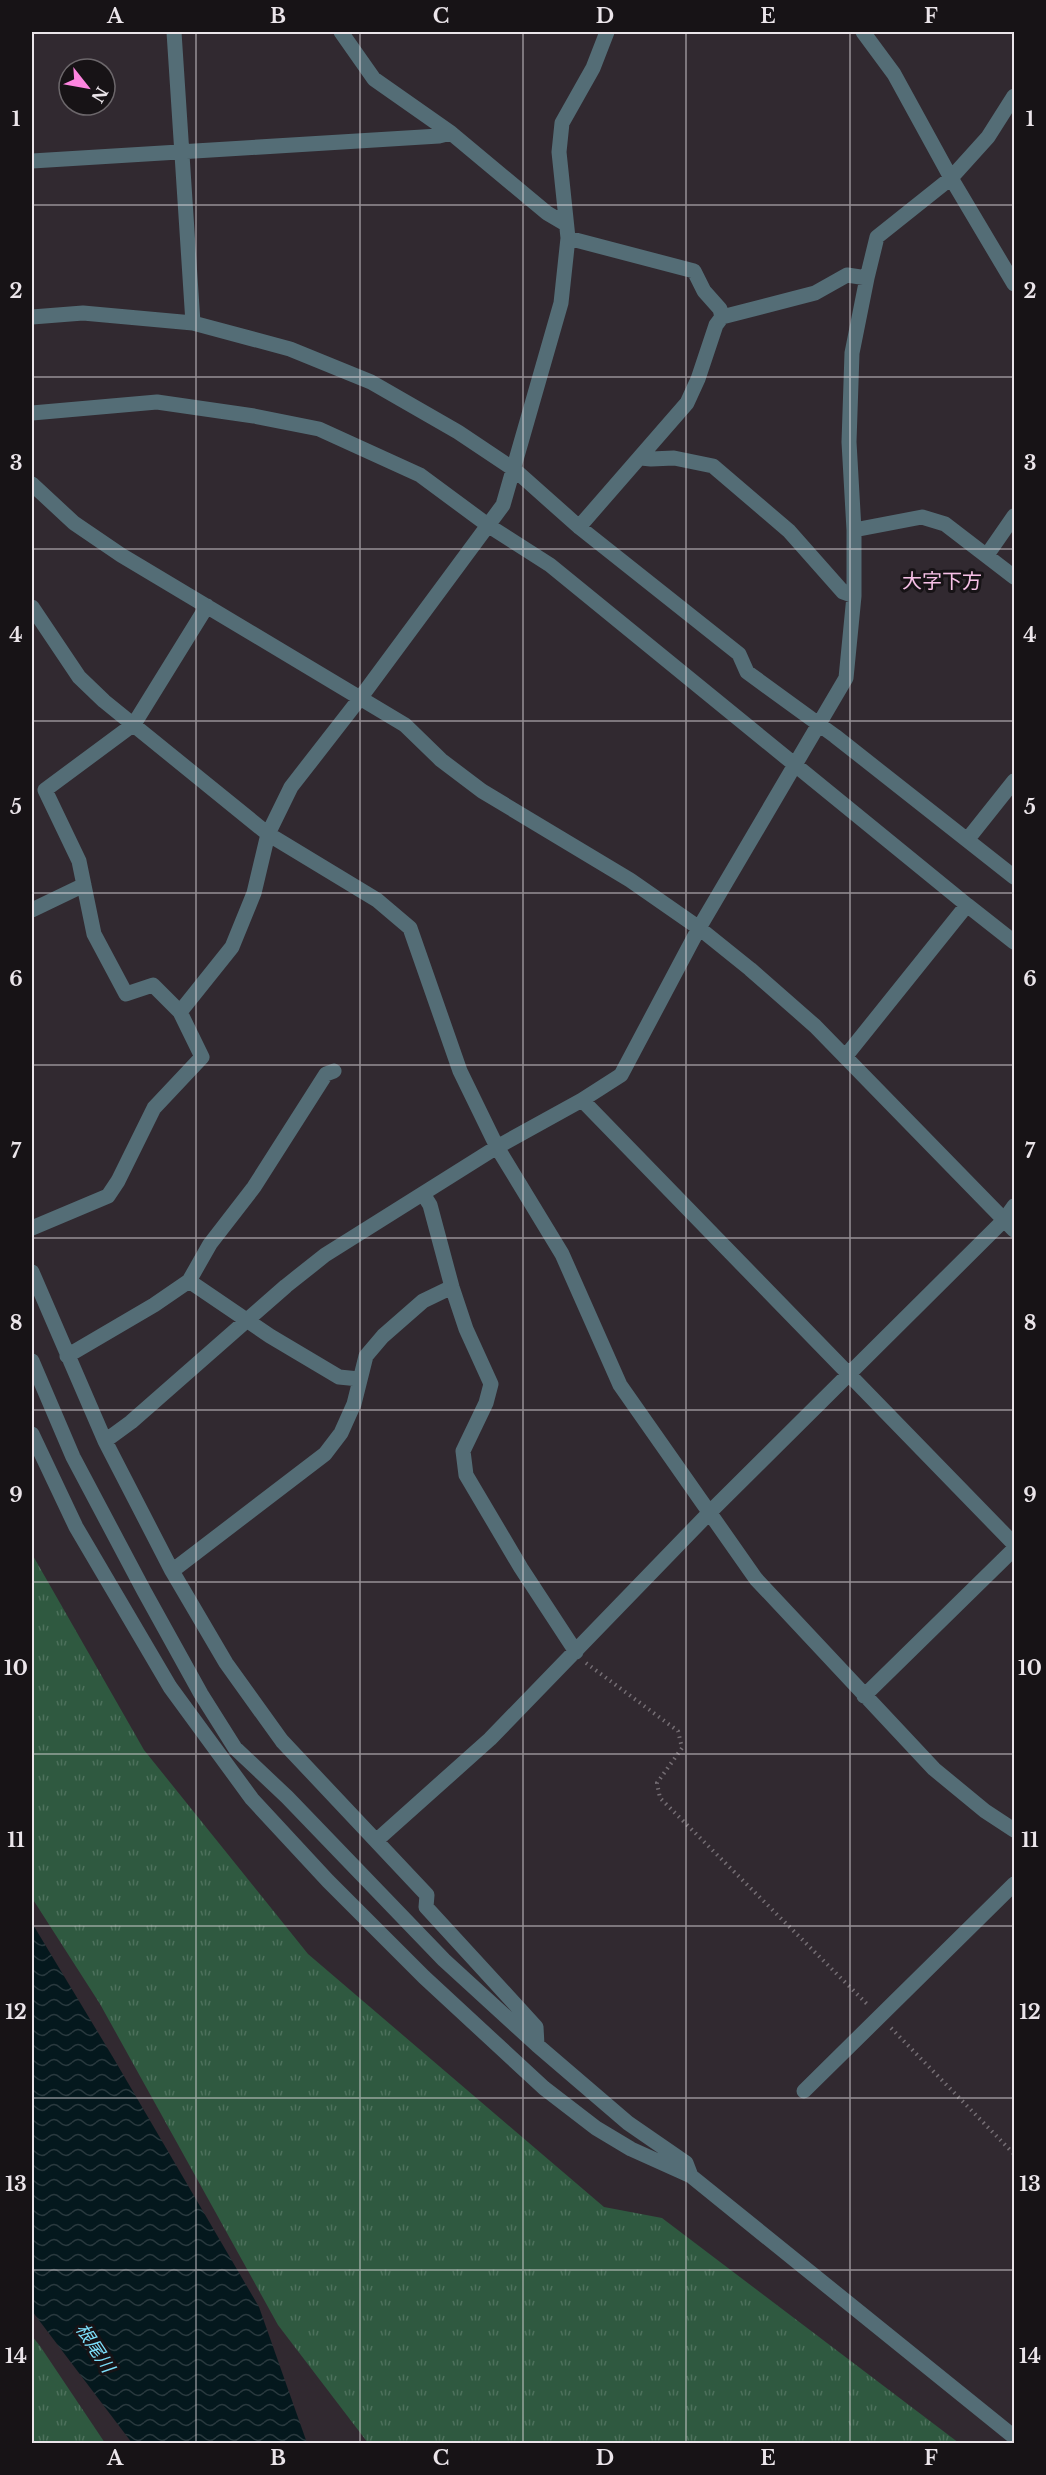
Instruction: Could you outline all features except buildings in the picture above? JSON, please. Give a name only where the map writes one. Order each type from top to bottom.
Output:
[{"type":"street","points":[[174,32],[193,323]]},
{"type":"street","points":[[341,32],[374,79],[451,133],[547,213],[564,223]]},
{"type":"street","points":[[180,1012],[232,947],[254,893],[268,834],[291,787],[362,698],[504,505],[561,303],[568,238],[564,223],[559,152],[562,123],[593,68],[608,32]]},
{"type":"street","points":[[864,32],[894,74],[951,178],[1014,284]]},
{"type":"street","points":[[105,1441],[131,1422],[248,1322],[286,1286],[325,1255],[497,1146],[582,1101],[621,1075],[699,927],[846,678],[854,596],[854,530],[849,442],[852,353],[877,237],[951,178],[988,137],[1014,96]]},
{"type":"street","points":[[32,161],[439,136],[451,133]]},
{"type":"street","points":[[568,238],[694,271],[704,291],[720,309],[722,317]]},
{"type":"street","points":[[579,527],[687,403],[698,379],[716,325],[722,317],[815,293],[848,275],[867,278]]},
{"type":"street","points":[[32,317],[83,313],[193,323],[290,349],[371,382],[458,432],[515,470],[579,527],[739,654],[747,672],[835,736],[1014,878]]},
{"type":"street","points":[[32,413],[157,402],[254,416],[318,429],[420,475],[489,526],[550,565],[1014,942]]},
{"type":"street","points":[[641,458],[674,458],[713,466],[789,531],[843,591],[854,596]]},
{"type":"street","points":[[32,484],[74,523],[121,555],[405,725],[441,760],[482,791],[630,880],[699,927],[815,1026],[1009,1225]]},
{"type":"street","points":[[987,555],[1014,516]]},
{"type":"street","points":[[854,530],[922,517],[945,524],[1014,577]]},
{"type":"street","points":[[32,1228],[108,1196],[118,1181],[154,1108],[202,1058],[180,1012],[153,985],[126,994],[94,934],[79,861],[45,789],[134,724],[207,606]]},
{"type":"street","points":[[32,607],[79,676],[104,701],[268,834],[377,900],[410,928],[460,1071],[497,1146],[562,1254],[620,1385],[756,1579],[934,1769],[985,1811],[1014,1830]]},
{"type":"street","points":[[967,840],[1014,781]]},
{"type":"street","points":[[32,910],[84,885]]},
{"type":"street","points":[[845,1057],[967,905]]},
{"type":"street","points":[[67,1356],[189,1281],[210,1244],[254,1187],[326,1074],[334,1071]]},
{"type":"street","points":[[582,1101],[1014,1544]]},
{"type":"street","points":[[423,1194],[430,1205],[466,1329],[491,1384],[486,1403],[464,1451],[466,1475],[521,1568],[576,1652]]},
{"type":"street","points":[[377,1840],[490,1739],[709,1513],[848,1374],[1009,1225],[1014,1206]]},
{"type":"street","points":[[32,1272],[105,1441],[172,1571],[226,1663],[282,1741],[427,1895],[426,1906],[536,2027],[537,2044]]},
{"type":"street","points":[[189,1281],[248,1322],[339,1377],[358,1378]]},
{"type":"street","points":[[172,1571],[326,1454],[341,1433],[354,1404],[358,1378],[366,1356],[383,1336],[423,1300],[452,1287]]},
{"type":"street","points":[[32,1361],[73,1457],[149,1601],[201,1694],[235,1748],[287,1797],[444,1960],[628,2122],[686,2163],[691,2176]]},
{"type":"street","points":[[32,1434],[76,1527],[170,1687],[252,1799],[328,1881],[424,1977],[544,2088],[596,2128],[623,2144],[691,2176],[1014,2438]]},
{"type":"street","points":[[864,1696],[1014,1549]]},
{"type":"street","points":[[804,2091],[1014,1884]]},
{"type":"path","points":[[576,1652],[592,1669],[678,1731],[682,1748],[657,1783],[660,1798],[1014,2154]]},
{"type":"green space","points":[[32,1554],[144,1750],[308,1954],[604,2207],[662,2218],[959,2443],[368,2443],[278,2325],[100,2004],[32,1898]]},
{"type":"green space","points":[[32,2336],[40,2346],[105,2443],[32,2443]]},
{"type":"water","name":"根尾川","points":[[32,1923],[259,2307],[307,2443],[132,2443],[32,2311]]},
{"type":"district","name":"大字下方","points":[[942,581]]}]
